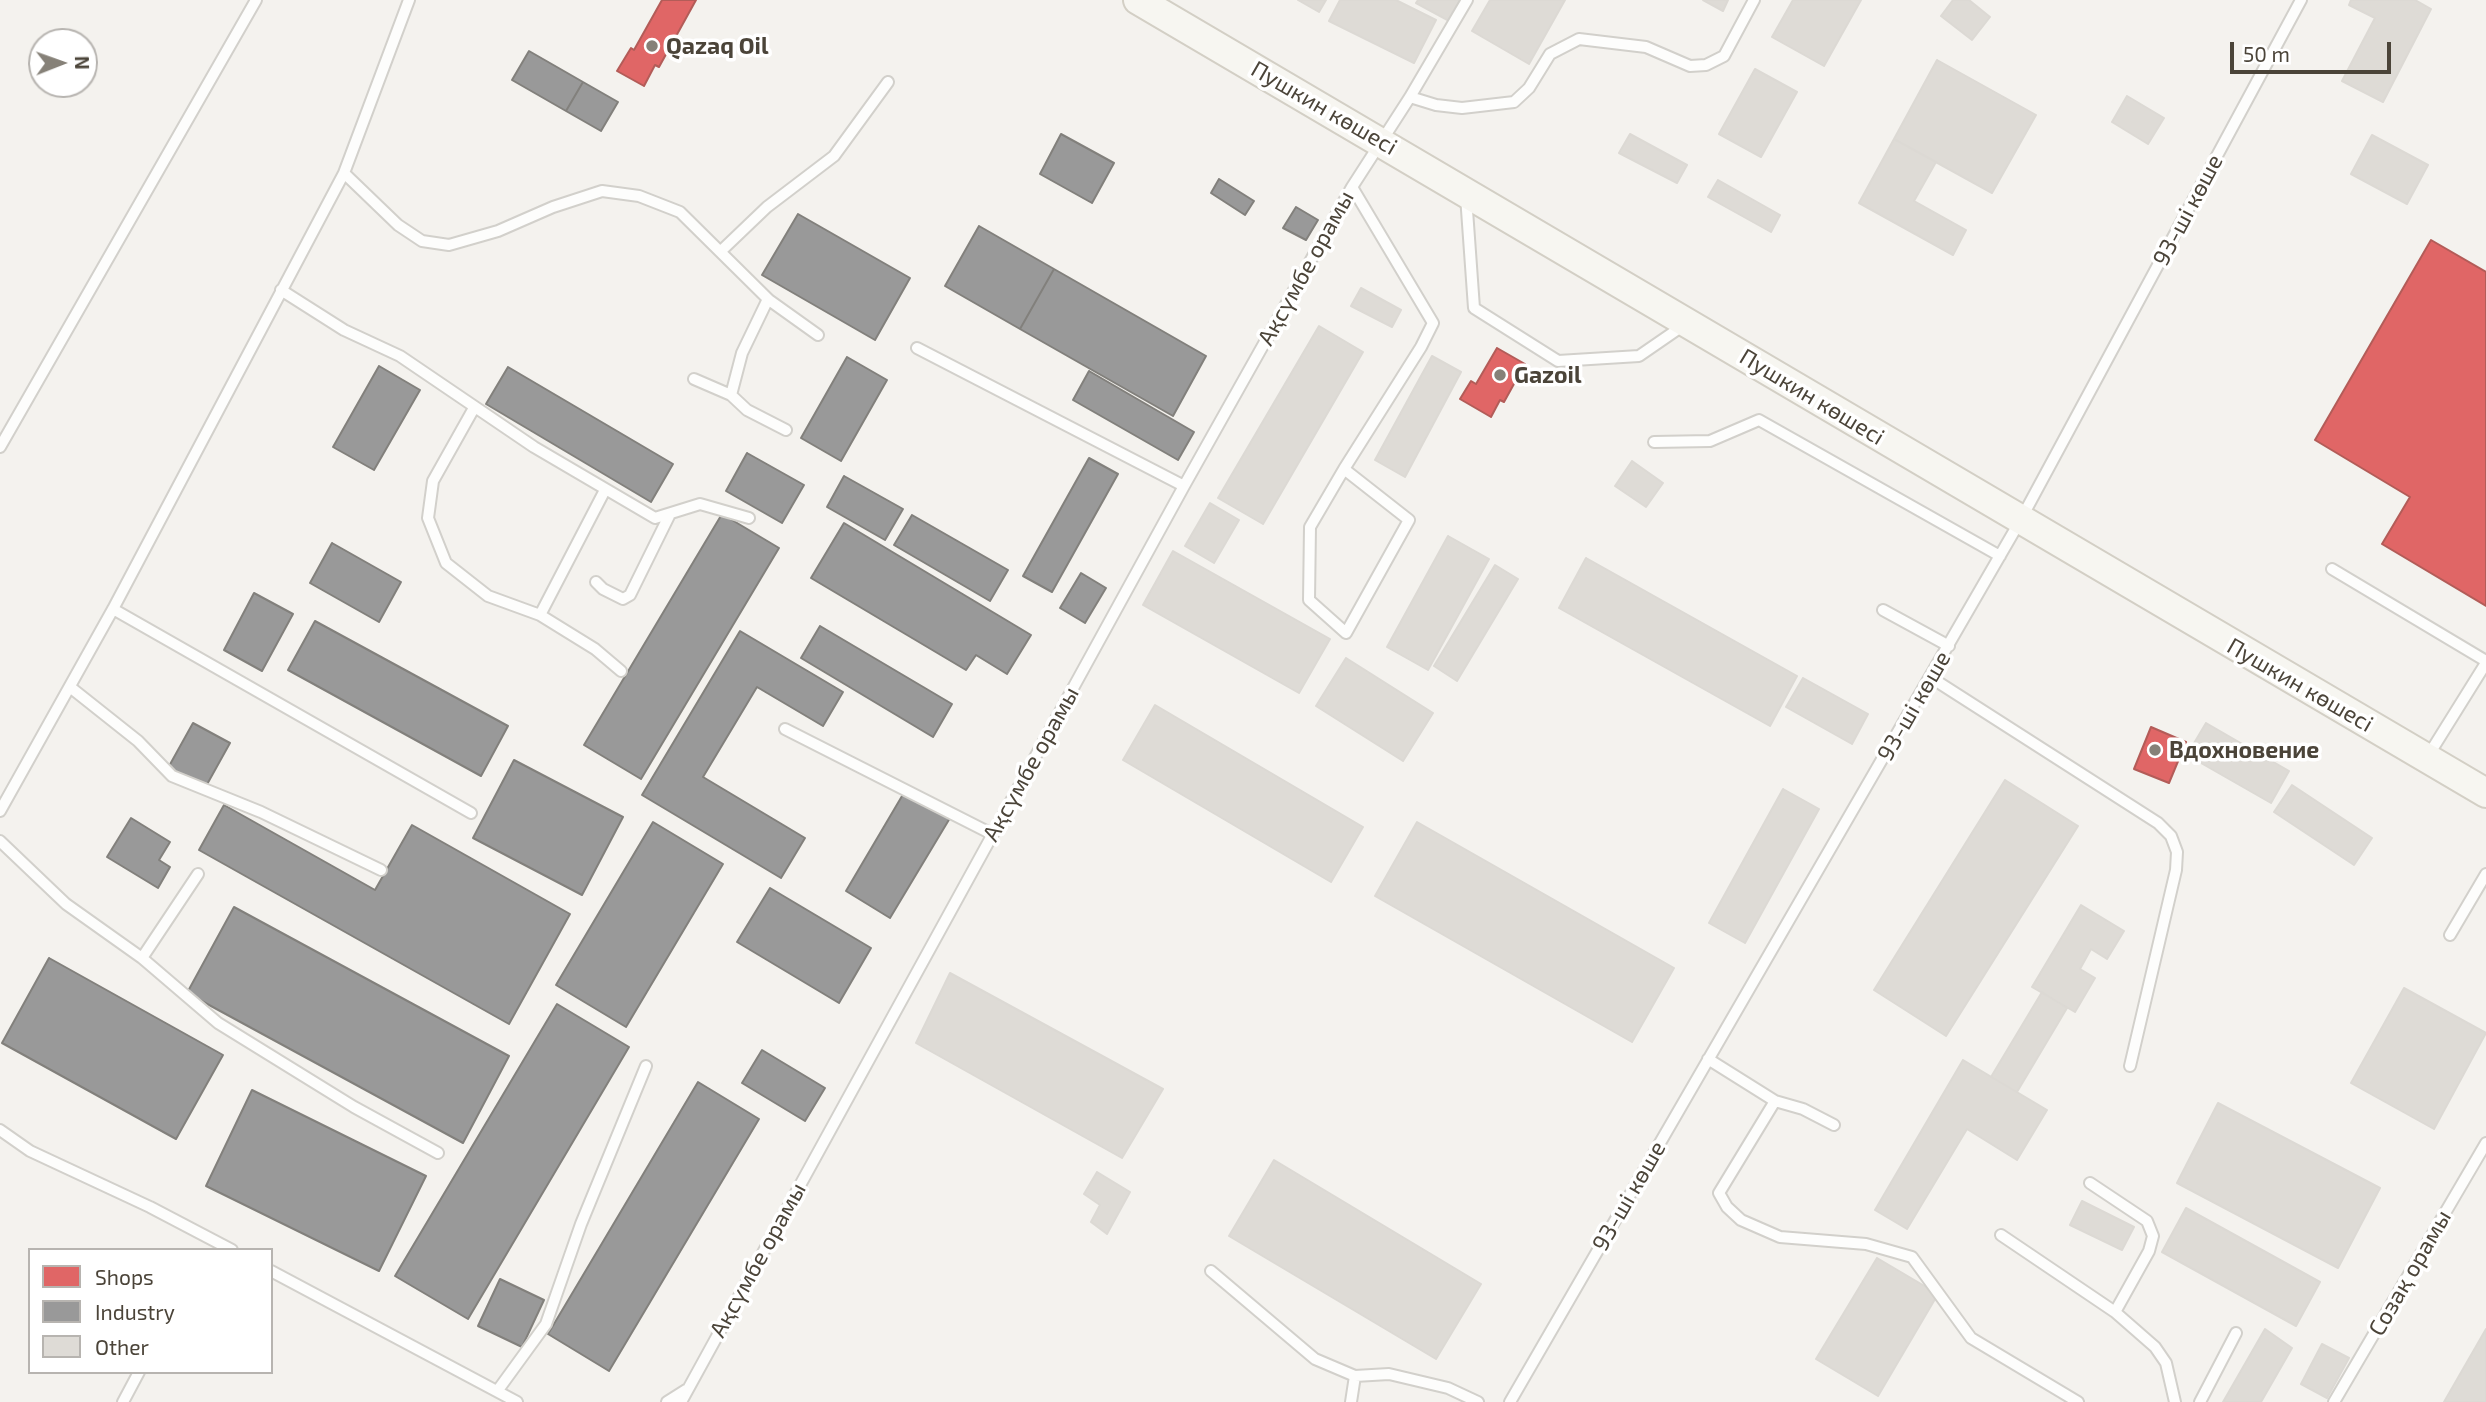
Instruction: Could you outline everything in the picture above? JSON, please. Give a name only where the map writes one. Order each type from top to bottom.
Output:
[{"type":"main road","name":"Пушкин көшесі","points":[[1138,0],[1381,140],[2020,521],[2486,793]]},
{"type":"lane","points":[[0,447],[256,0]]},
{"type":"lane","points":[[0,811],[113,609],[344,173],[409,0]]},
{"type":"lane","name":"Ақсүмбе орамы","points":[[681,1402],[1184,486],[1352,187],[1410,97],[1467,0]]},
{"type":"lane","points":[[1410,97],[1436,106],[1462,108],[1514,102],[1529,88],[1550,54],[1579,39],[1646,47],[1690,66],[1706,65],[1724,56],[1754,0]]},
{"type":"lane","name":"93-ші көше","points":[[1510,1402],[2020,521],[2301,0]]},
{"type":"lane","points":[[721,251],[767,207],[834,156],[888,82]]},
{"type":"lane","points":[[344,173],[398,226],[422,241],[449,246],[602,191],[639,195],[680,212],[768,299],[818,335]]},
{"type":"lane","points":[[1344,469],[1409,520],[1346,633],[1309,600],[1310,527],[1344,469],[1433,323],[1352,187]]},
{"type":"lane","points":[[1466,193],[1474,308],[1558,361],[1639,356],[1686,323]]},
{"type":"lane","points":[[281,290],[344,330],[400,356],[474,408],[655,518],[669,516],[701,504],[749,518]]},
{"type":"lane","points":[[731,395],[742,353],[768,299]]},
{"type":"lane","points":[[917,348],[1184,486]]},
{"type":"lane","points":[[694,379],[731,395],[747,410],[786,430]]},
{"type":"lane","points":[[474,408],[433,481],[428,518],[446,563],[488,596],[540,615],[595,649],[621,671]]},
{"type":"lane","points":[[1654,442],[1710,441],[1759,420],[2000,556]]},
{"type":"lane","points":[[540,615],[606,490]]},
{"type":"lane","points":[[596,582],[603,589],[623,599],[630,595],[669,516]]},
{"type":"lane","points":[[2332,569],[2486,662],[2427,759]]},
{"type":"lane","points":[[113,609],[471,813]]},
{"type":"lane","points":[[1883,610],[1949,646]]},
{"type":"lane","points":[[1930,677],[2158,823],[2171,836],[2177,852],[2176,870],[2130,1066]]},
{"type":"lane","points":[[70,687],[138,741],[172,776],[261,812],[381,870]]},
{"type":"lane","points":[[785,729],[992,835]]},
{"type":"lane","points":[[0,841],[66,904],[142,958],[218,1023],[354,1107],[438,1153]]},
{"type":"lane","points":[[142,958],[198,874]]},
{"type":"lane","points":[[2450,935],[2486,874]]},
{"type":"lane","points":[[1708,1059],[1775,1101],[1803,1109],[1834,1125]]},
{"type":"lane","points":[[498,1390],[545,1324],[581,1224],[646,1066]]},
{"type":"lane","points":[[1775,1101],[1719,1192],[1727,1207],[1741,1220],[1780,1237],[1866,1244],[1912,1258],[1971,1338],[2078,1402]]},
{"type":"lane","points":[[0,1130],[30,1152],[228,1248]]},
{"type":"lane","name":"Созақ орамы","points":[[2334,1402],[2486,1143]]},
{"type":"lane","points":[[2090,1183],[2147,1221],[2153,1236],[2149,1251],[2115,1312]]},
{"type":"lane","points":[[2001,1235],[2115,1312],[2155,1347],[2166,1363],[2175,1402]]},
{"type":"lane","points":[[205,1248],[210,1239]]},
{"type":"lane","points":[[1211,1271],[1315,1359],[1355,1376],[1388,1374],[1448,1388],[1478,1402]]},
{"type":"lane","points":[[273,1272],[517,1402]]},
{"type":"lane","points":[[2200,1402],[2236,1333]]},
{"type":"lane","points":[[123,1402],[138,1374]]},
{"type":"lane","points":[[1351,1402],[1355,1376]]},
{"type":"lane","points":[[667,1402],[686,1390]]},
{"type":"building: Shops","points":[[662,0],[696,0],[659,67],[655,65],[644,86],[617,71],[631,48],[634,50]]},
{"type":"building: Shops","points":[[2431,240],[2486,272],[2486,606],[2382,544],[2410,497],[2315,440]]},
{"type":"building: Shops","points":[[1497,348],[1525,364],[1504,402],[1500,400],[1491,417],[1460,399],[1471,381],[1476,384]]},
{"type":"building: Shops","points":[[2151,727],[2186,742],[2169,783],[2134,769]]},
{"type":"building: Industry","points":[[529,51],[583,82],[566,111],[512,80]]},
{"type":"building: Industry","points":[[583,82],[618,102],[601,131],[566,111]]},
{"type":"building: Industry","points":[[1061,134],[1114,163],[1092,203],[1040,174]]},
{"type":"building: Industry","points":[[1219,179],[1254,201],[1245,215],[1211,193]]},
{"type":"building: Industry","points":[[1296,207],[1318,220],[1306,240],[1283,228]]},
{"type":"building: Industry","points":[[798,214],[910,278],[875,340],[762,275]]},
{"type":"building: Industry","points":[[979,226],[1054,269],[1020,329],[945,286]]},
{"type":"building: Industry","points":[[1054,269],[1206,356],[1173,416],[1020,329]]},
{"type":"building: Industry","points":[[847,357],[887,380],[841,461],[801,438]]},
{"type":"building: Industry","points":[[379,366],[420,390],[374,470],[333,447]]},
{"type":"building: Industry","points":[[508,367],[673,464],[651,502],[486,404]]},
{"type":"building: Industry","points":[[1089,371],[1194,432],[1178,460],[1073,400]]},
{"type":"building: Industry","points":[[747,453],[804,485],[782,523],[726,491]]},
{"type":"building: Industry","points":[[1089,458],[1118,474],[1052,592],[1023,576]]},
{"type":"building: Industry","points":[[844,476],[903,509],[885,540],[827,507]]},
{"type":"building: Industry","points":[[722,514],[779,548],[641,779],[584,745]]},
{"type":"building: Industry","points":[[912,515],[1008,570],[990,601],[894,545]]},
{"type":"building: Industry","points":[[844,523],[1031,635],[1007,674],[976,655],[966,670],[811,578]]},
{"type":"building: Industry","points":[[332,543],[401,582],[379,622],[310,583]]},
{"type":"building: Industry","points":[[1081,573],[1106,588],[1085,623],[1060,608]]},
{"type":"building: Industry","points":[[254,593],[293,614],[262,671],[224,650]]},
{"type":"building: Industry","points":[[315,621],[508,726],[481,776],[288,670]]},
{"type":"building: Industry","points":[[820,626],[952,704],[933,737],[801,658]]},
{"type":"building: Industry","points":[[740,631],[843,692],[823,726],[757,687],[703,777],[805,838],[781,878],[642,795]]},
{"type":"building: Industry","points":[[193,723],[230,743],[205,788],[168,768]]},
{"type":"building: Industry","points":[[514,760],[623,817],[582,895],[473,838]]},
{"type":"building: Industry","points":[[905,791],[950,818],[890,918],[846,891]]},
{"type":"building: Industry","points":[[224,805],[375,890],[412,825],[570,914],[509,1024],[199,850]]},
{"type":"building: Industry","points":[[131,818],[170,842],[159,860],[170,867],[158,888],[107,857]]},
{"type":"building: Industry","points":[[653,822],[723,864],[626,1027],[556,985]]},
{"type":"building: Industry","points":[[770,888],[871,948],[839,1003],[737,942]]},
{"type":"building: Industry","points":[[234,907],[509,1056],[463,1143],[187,993]]},
{"type":"building: Industry","points":[[49,958],[223,1055],[176,1139],[2,1043]]},
{"type":"building: Industry","points":[[557,1004],[629,1047],[468,1319],[395,1276]]},
{"type":"building: Industry","points":[[762,1050],[825,1088],[805,1121],[742,1083]]},
{"type":"building: Industry","points":[[698,1082],[759,1119],[609,1371],[548,1334]]},
{"type":"building: Industry","points":[[252,1090],[426,1176],[379,1271],[206,1186]]},
{"type":"building: Industry","points":[[500,1279],[544,1300],[522,1347],[478,1326]]},
{"type":"building: Other","points":[[1298,0],[1326,0],[1319,12]]},
{"type":"building: Other","points":[[1340,0],[1396,0],[1436,20],[1414,63],[1329,21]]},
{"type":"building: Other","points":[[1418,0],[1465,0],[1453,23],[1416,3]]},
{"type":"building: Other","points":[[1490,0],[1565,0],[1529,64],[1472,31]]},
{"type":"building: Other","points":[[1703,0],[1728,0],[1723,11]]},
{"type":"building: Other","points":[[1793,0],[1861,0],[1824,66],[1772,37]]},
{"type":"building: Other","points":[[1953,0],[1969,0],[1990,17],[1972,40],[1941,16]]},
{"type":"building: Other","points":[[2351,0],[2415,0],[2431,9],[2383,102],[2342,81],[2375,18],[2349,5]]},
{"type":"building: Other","points":[[1937,60],[2036,115],[1992,193],[1894,139]]},
{"type":"building: Other","points":[[1755,69],[1797,92],[1761,157],[1719,134]]},
{"type":"building: Other","points":[[2127,96],[2164,118],[2148,144],[2112,122]]},
{"type":"building: Other","points":[[1630,134],[1687,165],[1677,183],[1619,153]]},
{"type":"building: Other","points":[[2372,135],[2428,165],[2407,204],[2351,174]]},
{"type":"building: Other","points":[[1894,139],[1936,162],[1914,201],[1966,230],[1953,255],[1859,203]]},
{"type":"building: Other","points":[[1718,180],[1780,215],[1771,232],[1708,197]]},
{"type":"building: Other","points":[[1361,288],[1401,310],[1392,327],[1351,306]]},
{"type":"building: Other","points":[[1319,326],[1363,352],[1263,524],[1218,498]]},
{"type":"building: Other","points":[[1432,356],[1461,372],[1405,477],[1375,460]]},
{"type":"building: Other","points":[[1632,461],[1663,483],[1646,507],[1615,486]]},
{"type":"building: Other","points":[[1210,503],[1239,520],[1214,563],[1185,546]]},
{"type":"building: Other","points":[[1448,536],[1489,559],[1428,670],[1387,647]]},
{"type":"building: Other","points":[[1173,551],[1330,639],[1299,693],[1143,605]]},
{"type":"building: Other","points":[[1586,558],[1797,676],[1770,726],[1559,608]]},
{"type":"building: Other","points":[[1495,565],[1518,579],[1457,681],[1434,666]]},
{"type":"building: Other","points":[[1346,658],[1433,713],[1403,761],[1316,706]]},
{"type":"building: Other","points":[[1803,678],[1868,714],[1852,744],[1786,707]]},
{"type":"building: Other","points":[[1155,705],[1363,827],[1331,882],[1123,760]]},
{"type":"building: Other","points":[[2206,723],[2289,771],[2271,803],[2187,755]]},
{"type":"building: Other","points":[[2005,780],[2078,826],[1946,1036],[1874,990]]},
{"type":"building: Other","points":[[2292,785],[2372,838],[2354,865],[2274,812]]},
{"type":"building: Other","points":[[1783,789],[1819,809],[1745,943],[1709,923]]},
{"type":"building: Other","points":[[1417,822],[1674,968],[1632,1042],[1375,896]]},
{"type":"building: Other","points":[[2081,905],[2124,931],[2107,959],[2091,949],[2080,969],[2095,978],[2075,1012],[2032,987]]},
{"type":"building: Other","points":[[950,973],[1163,1089],[1122,1158],[916,1043]]},
{"type":"building: Other","points":[[2404,988],[2486,1033],[2434,1129],[2351,1083]]},
{"type":"building: Other","points":[[2042,992],[2067,1008],[2017,1092],[1991,1077]]},
{"type":"building: Other","points":[[1963,1060],[2047,1110],[2017,1160],[1967,1129],[1907,1229],[1875,1210]]},
{"type":"building: Other","points":[[2218,1103],[2380,1188],[2338,1268],[2177,1183]]},
{"type":"building: Other","points":[[1274,1160],[1481,1284],[1436,1359],[1229,1236]]},
{"type":"building: Other","points":[[1097,1172],[1130,1192],[1107,1234],[1091,1222],[1100,1205],[1084,1194]]},
{"type":"building: Other","points":[[2082,1201],[2134,1227],[2122,1250],[2070,1225]]},
{"type":"building: Other","points":[[2186,1208],[2320,1282],[2296,1326],[2162,1252]]},
{"type":"building: Other","points":[[1877,1258],[1938,1294],[1878,1396],[1816,1359]]},
{"type":"building: Other","points":[[2265,1329],[2292,1348],[2261,1402],[2223,1402]]},
{"type":"building: Other","points":[[2486,1329],[2486,1402],[2444,1402]]},
{"type":"building: Other","points":[[2322,1344],[2349,1358],[2327,1398],[2301,1384]]},
{"type":"place","name":"Qazaq Oil","points":[[652,46]]},
{"type":"place","name":"Gazoil","points":[[1500,375]]},
{"type":"place","name":"Вдохновение","points":[[2155,750]]}]
